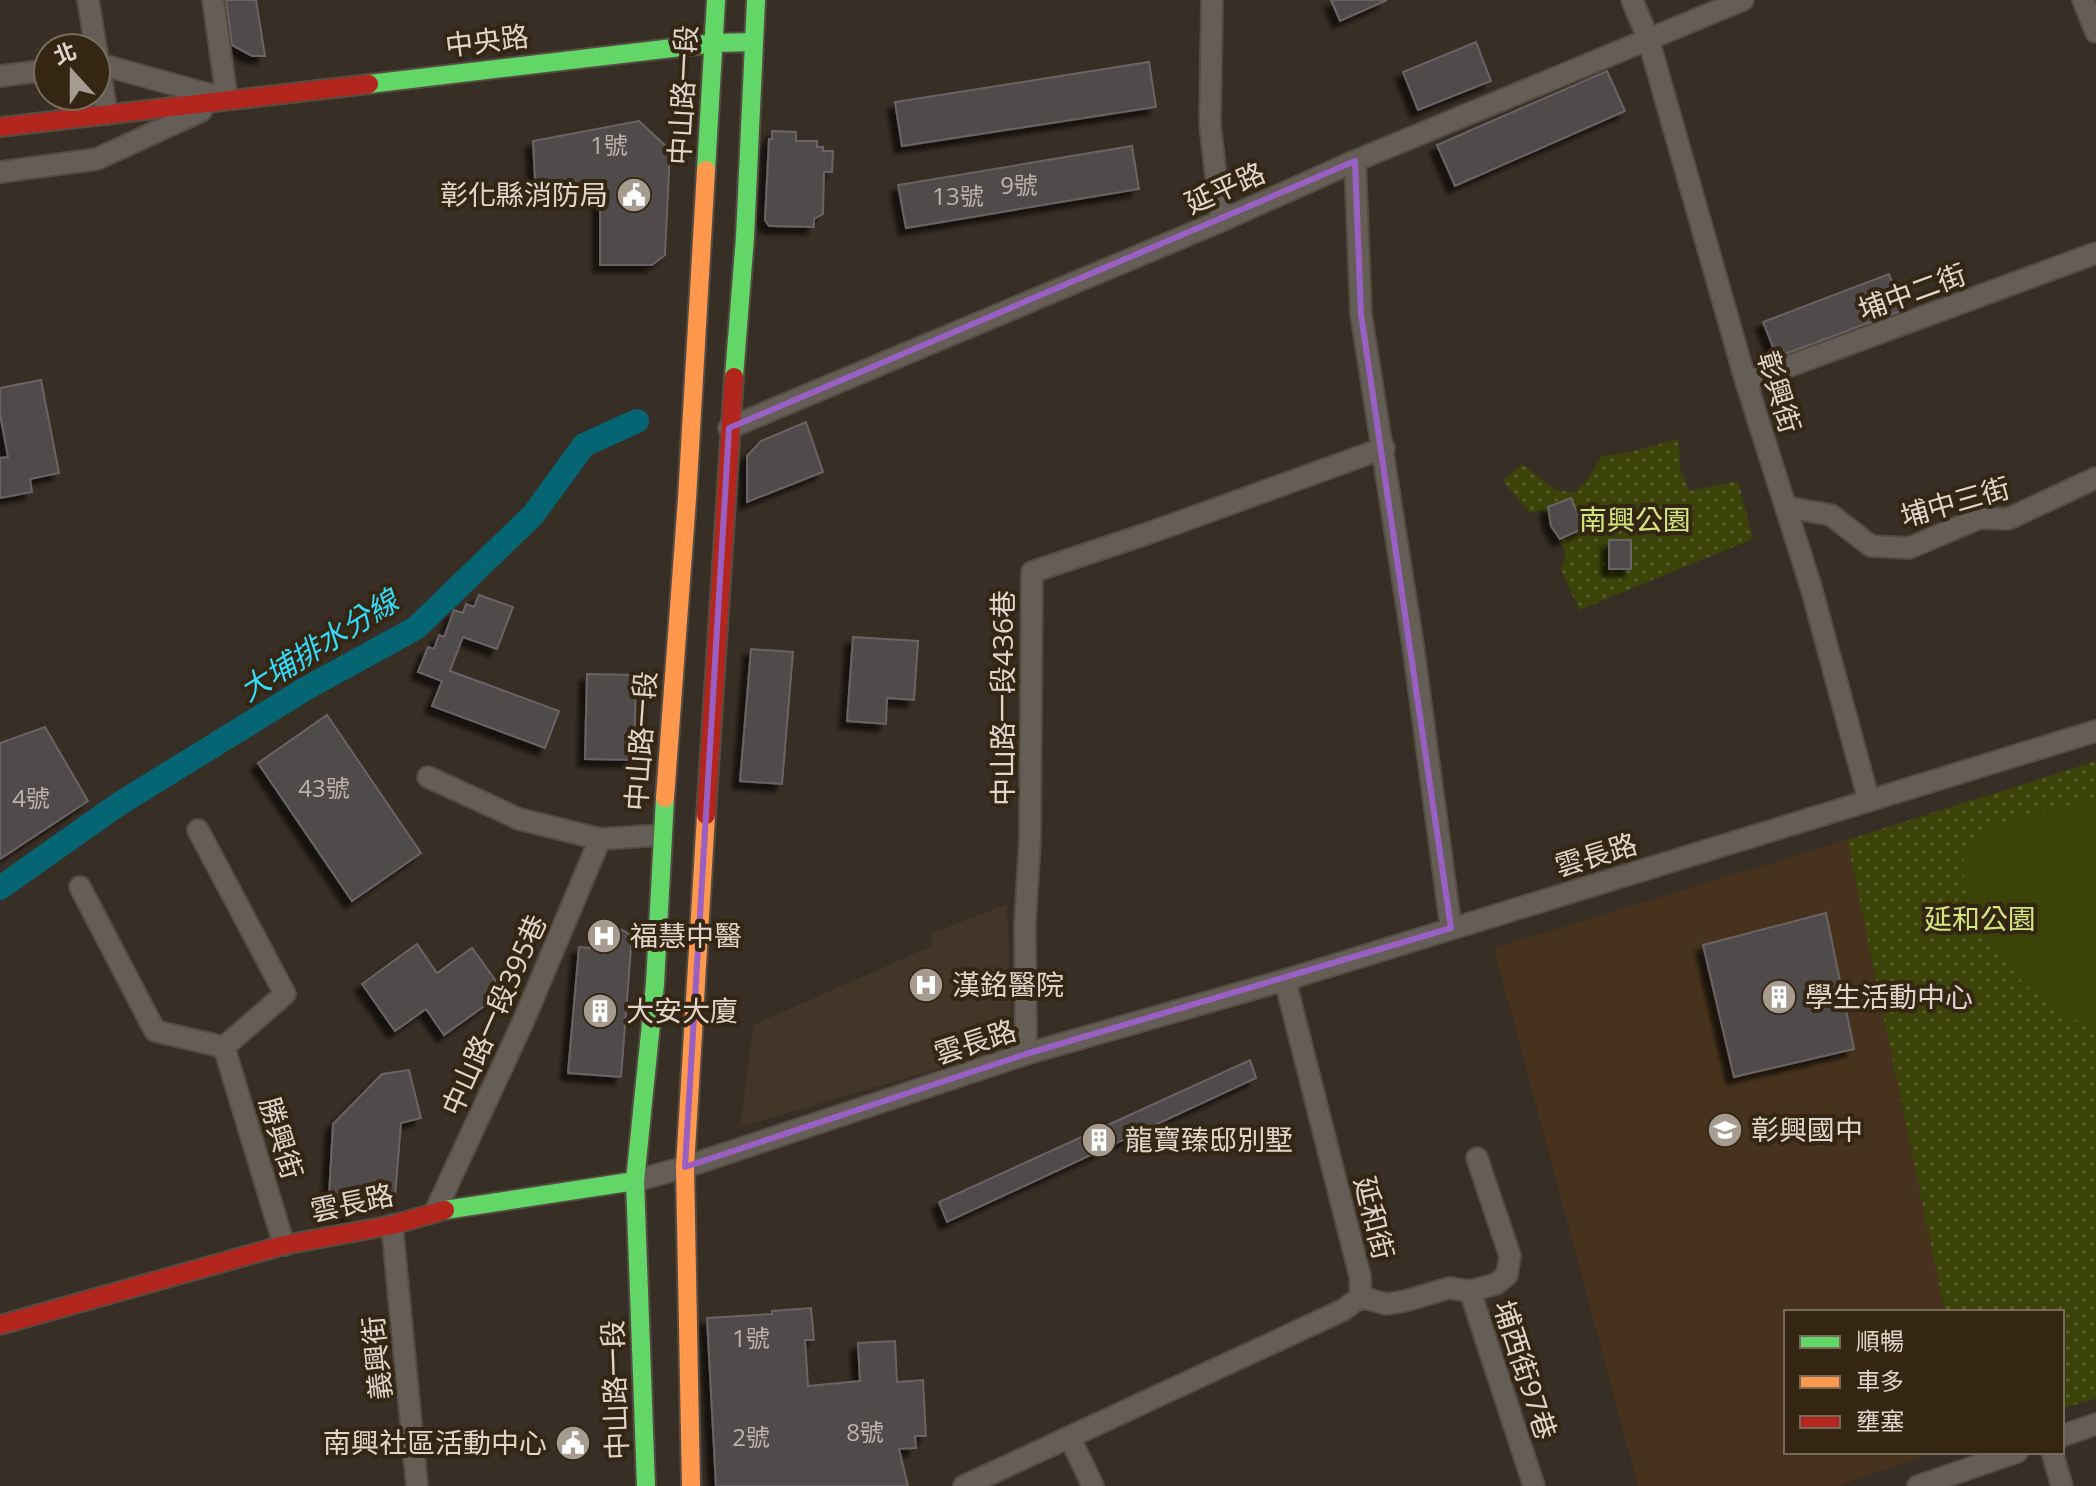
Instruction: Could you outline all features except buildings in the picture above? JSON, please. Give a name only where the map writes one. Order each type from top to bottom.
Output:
[{"type":"main road","name":"中山路一段","points":[[646,1486],[635,1181],[655,984],[716,0]]},
{"type":"main road","points":[[691,1486],[685,1167],[729,428],[745,237],[756,0]]},
{"type":"main road","name":"中央路","points":[[0,127],[715,43],[754,42]]},
{"type":"main road","name":"雲長路","points":[[0,1325],[284,1245],[392,1225],[435,1212],[635,1181]]},
{"type":"street","points":[[88,0],[93,32]]},
{"type":"street","points":[[213,0],[227,99]]},
{"type":"street","points":[[1212,0],[1210,124],[1221,221]]},
{"type":"street","name":"彰興街","points":[[1632,0],[1648,38],[1746,382],[1811,587],[1869,801]]},
{"type":"street","name":"延平路","points":[[729,428],[1221,221],[1355,161],[1743,0]]},
{"type":"street","points":[[2083,0],[2096,32]]},
{"type":"street","name":"中央路","points":[[112,67],[227,99]]},
{"type":"street","points":[[0,76],[32,72]]},
{"type":"street","name":"中央路","points":[[0,172],[97,159],[227,99]]},
{"type":"street","points":[[1355,161],[1361,314],[1384,448],[1451,928]]},
{"type":"street","name":"埔中二街","points":[[1746,382],[2096,253]]},
{"type":"street","name":"中山路一段436巷","points":[[1026,1054],[1025,923],[1030,839],[1032,572],[1384,448]]},
{"type":"street","name":"埔中三街","points":[[1786,507],[1831,515],[1871,546],[1909,548],[1980,518],[2008,519],[2096,478]]},
{"type":"street","name":"雲長路","points":[[635,1181],[1026,1054],[1285,980],[2096,731]]},
{"type":"street","points":[[428,777],[519,819],[600,839],[662,835]]},
{"type":"street","points":[[80,887],[155,1031],[224,1047],[285,994],[198,830]]},
{"type":"street","name":"中山路一段395巷","points":[[435,1212],[523,1022],[600,839]]},
{"type":"street","name":"延和街","points":[[964,1486],[1343,1310],[1361,1297],[1360,1276],[1285,980]]},
{"type":"street","name":"勝興街","points":[[224,1047],[284,1245]]},
{"type":"street","name":"埔西街97巷","points":[[1477,1158],[1510,1256],[1507,1275],[1496,1284],[1470,1291],[1534,1486]]},
{"type":"street","name":"義興街","points":[[392,1225],[417,1486]]},
{"type":"street","points":[[1361,1297],[1386,1304],[1449,1288],[1470,1291]]},
{"type":"street","points":[[2064,1435],[2096,1424]]},
{"type":"street","points":[[1070,1438],[1093,1486]]},
{"type":"street","points":[[1918,1486],[2011,1454]]},
{"type":"street","points":[[2053,1454],[2062,1486]]},
{"type":"highlighted area","points":[[1355,161],[1361,314],[1451,928],[1026,1054],[685,1167],[729,428]]},
{"type":"shaded area","name":"彰興國中","points":[[1847,840],[1945,1310],[1784,1310],[1784,1454],[1931,1454],[1837,1486],[1638,1486],[1494,948]]},
{"type":"shaded area","name":"漢銘醫院","points":[[1007,904],[1012,1047],[740,1127],[753,1025],[932,946],[932,933]]},
{"type":"green space","name":"南興公園","points":[[1679,439],[1680,468],[1689,491],[1738,481],[1753,539],[1579,610],[1561,569],[1566,554],[1543,510],[1530,513],[1503,481],[1522,464],[1554,489],[1574,493],[1587,480],[1602,456]]},
{"type":"green space","name":"延和公園","points":[[2096,761],[2096,1398],[2064,1408],[2064,1310],[1945,1310],[1847,840]]},
{"type":"green space","points":[[2096,799],[2096,1032],[2041,998],[2008,966],[1973,910],[1963,872],[1967,852],[1997,824]]},
{"type":"waterway","name":"大埔排水分線","points":[[0,888],[119,804],[305,689],[416,628],[533,515],[584,445],[637,421]]},
{"type":"traffic: fast","points":[[706,170],[716,0]]},
{"type":"traffic: fast","points":[[734,377],[745,237],[756,0]]},
{"type":"traffic: fast","points":[[369,84],[715,43],[754,42]]},
{"type":"traffic: fast","points":[[646,1486],[635,1181],[655,984],[665,798]]},
{"type":"traffic: fast","points":[[445,1210],[635,1181]]},
{"type":"traffic: slow","points":[[665,798],[687,499],[706,170]]},
{"type":"traffic: slow","points":[[691,1486],[685,1167],[706,815]]},
{"type":"traffic: jam","points":[[0,127],[369,84]]},
{"type":"traffic: jam","points":[[706,815],[734,377]]},
{"type":"traffic: jam","points":[[0,1325],[284,1245],[392,1225],[445,1210]]},
{"type":"place","name":"彰化縣消防局","points":[[634,195]]},
{"type":"place","name":"福慧中醫","points":[[604,936]]},
{"type":"place","name":"漢銘醫院","points":[[926,985]]},
{"type":"place","name":"學生活動中心","points":[[1779,997]]},
{"type":"place","name":"大安大廈","points":[[600,1011]]},
{"type":"place","name":"彰興國中","points":[[1725,1130]]},
{"type":"place","name":"龍寶臻邸別墅","points":[[1099,1140]]},
{"type":"place","name":"南興社區活動中心","points":[[573,1443]]}]
